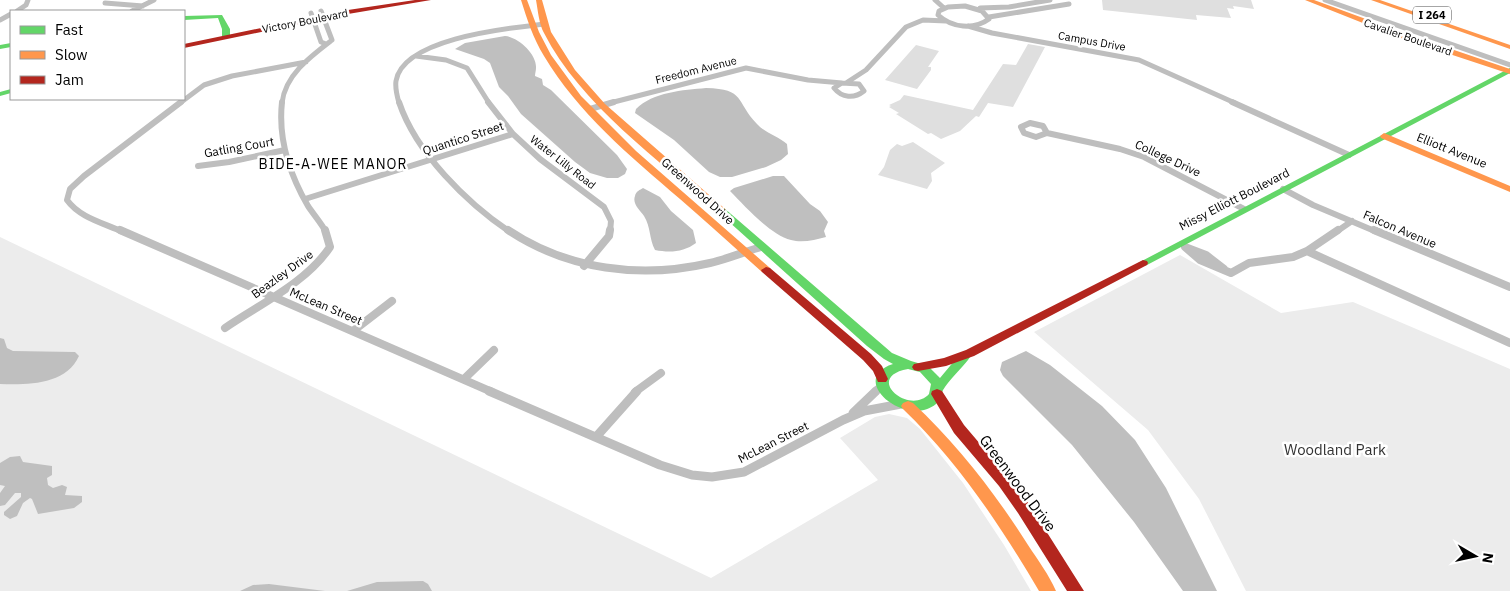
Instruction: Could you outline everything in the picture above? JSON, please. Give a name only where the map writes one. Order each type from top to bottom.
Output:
[{"type":"main road","name":"Victory Boulevard","points":[[185,39],[226,33],[389,0]]},
{"type":"main road","name":"Victory Boulevard","points":[[317,15],[428,0]]},
{"type":"main road","name":"Greenwood Drive","points":[[524,0],[532,26],[548,58],[568,86],[590,109],[746,253],[867,357],[878,369],[882,382]]},
{"type":"main road","name":"Greenwood Drive","points":[[539,0],[547,32],[572,71],[602,106],[871,343],[888,356],[913,366]]},
{"type":"main road","name":"Cavalier Boulevard","points":[[1308,0],[1402,35],[1509,69]]},
{"type":"main road","points":[[1369,0],[1424,18]]},
{"type":"main road","name":"I 264","points":[[1374,0],[1510,47]]},
{"type":"main road","name":"I 264","points":[[1388,0],[1510,41]]},
{"type":"main road","points":[[1396,0],[1476,30]]},
{"type":"main road","points":[[185,18],[217,16],[222,19],[226,33]]},
{"type":"main road","name":"Victory Boulevard","points":[[185,46],[226,33]]},
{"type":"main road","name":"Missy Elliott Boulevard","points":[[913,366],[946,362],[970,353],[1182,245],[1244,209],[1509,69]]},
{"type":"main road","name":"Elliott Avenue","points":[[1384,136],[1510,188]]},
{"type":"main road","name":"Missy Elliott Boulevard","points":[[938,391],[956,364],[970,353]]},
{"type":"main road","points":[[904,405],[926,404],[933,400],[938,391],[937,383],[930,373],[913,366],[891,368],[885,373],[882,382],[889,397],[904,405],[938,435],[990,499],[1016,537],[1048,591]]},
{"type":"main road","name":"Greenwood Drive","points":[[938,391],[949,419],[994,471],[1076,591]]},
{"type":"street","points":[[18,10],[26,5],[28,0]]},
{"type":"street","points":[[134,10],[154,0]]},
{"type":"street","points":[[935,0],[944,8]]},
{"type":"street","points":[[948,0],[962,6]]},
{"type":"street","points":[[946,21],[938,15],[944,8],[962,6],[1009,7],[1050,0]]},
{"type":"street","name":"Cavalier Boulevard","points":[[1325,0],[1509,69]]},
{"type":"street","points":[[105,3],[143,6]]},
{"type":"street","points":[[968,26],[1000,14],[1070,4]]},
{"type":"street","name":"Campus Drive","points":[[973,7],[986,12],[991,30],[1005,35]]},
{"type":"street","name":"Freedom Avenue","points":[[902,31],[909,19],[939,12]]},
{"type":"street","points":[[317,15],[332,40],[326,44],[321,42],[317,15]]},
{"type":"street","name":"Freedom Avenue","points":[[834,88],[864,74],[902,31],[913,22],[922,20],[946,21],[968,26]]},
{"type":"street","points":[[544,24],[455,39],[435,45],[416,56],[398,74],[395,84],[404,116],[412,132],[458,189],[497,223],[540,250],[584,266],[629,272],[671,271],[710,264],[761,247]]},
{"type":"street","name":"Campus Drive","points":[[968,26],[1005,35],[1139,60],[1348,155]]},
{"type":"street","name":"Beazley Drive","points":[[225,328],[316,265],[330,246],[327,232],[305,200],[292,171],[285,150],[280,110],[283,94],[293,76],[326,44]]},
{"type":"street","name":"Water Lilly Road","points":[[416,56],[446,60],[467,68],[486,99],[514,134],[540,159],[604,207],[609,214],[612,228],[609,236],[584,266]]},
{"type":"street","name":"McLean Street","points":[[185,99],[204,85],[232,76],[306,62]]},
{"type":"street","name":"Freedom Avenue","points":[[590,109],[746,68],[808,80],[834,88],[841,95],[851,96],[863,93],[862,86],[808,80]]},
{"type":"street","points":[[862,86],[864,74]]},
{"type":"street","name":"McLean Street","points":[[184,100],[84,176],[70,189],[68,194],[70,204],[83,214],[660,465],[688,475],[714,478],[730,476],[762,464],[843,420],[864,411],[904,405]]},
{"type":"street","name":"College Drive","points":[[1047,133],[1120,149],[1144,157],[1244,209]]},
{"type":"street","name":"Quantico Street","points":[[305,200],[514,134]]},
{"type":"street","name":"Gatling Court","points":[[198,166],[229,162],[285,150]]},
{"type":"street","name":"Falcon Avenue","points":[[1283,189],[1313,205],[1510,287]]},
{"type":"street","points":[[1182,245],[1198,250],[1231,273],[1249,263],[1293,257],[1307,251],[1352,221]]},
{"type":"street","points":[[1307,251],[1510,343]]},
{"type":"street","points":[[353,331],[392,301]]},
{"type":"street","points":[[464,379],[494,350]]},
{"type":"street","points":[[596,437],[642,383],[661,373]]},
{"type":"street","name":"McLean Street","points":[[843,420],[860,407],[882,382]]},
{"type":"green space","points":[[0,237],[711,578],[878,480],[840,438],[875,417],[889,414],[907,418],[920,429],[963,483],[1004,545],[1031,591],[0,591]]},
{"type":"green space","name":"Woodland Park","points":[[1180,255],[1281,313],[1353,302],[1510,369],[1510,591],[1246,591],[1199,499],[1148,430],[1034,332]]},
{"type":"shaded area","points":[[505,36],[515,39],[526,47],[535,63],[535,76],[542,79],[543,85],[551,90],[617,155],[627,169],[625,174],[618,178],[607,178],[590,173],[575,162],[521,114],[499,87],[490,63],[455,49],[465,43]]},
{"type":"shaded area","points":[[706,88],[719,89],[734,94],[760,127],[787,144],[788,154],[781,160],[766,167],[732,177],[720,177],[709,172],[674,140],[635,113],[636,109],[643,103],[660,95]]},
{"type":"shaded area","points":[[773,176],[784,176],[810,204],[820,211],[828,222],[824,231],[826,237],[800,241],[783,237],[766,226],[730,191],[734,188]]},
{"type":"shaded area","points":[[643,188],[660,197],[671,211],[693,230],[696,243],[677,251],[655,250],[646,220],[634,199],[636,193]]},
{"type":"shaded area","points":[[0,338],[4,339],[7,348],[13,351],[75,352],[79,356],[73,366],[55,378],[33,383],[0,384]]},
{"type":"shaded area","points":[[1026,351],[1050,365],[1102,406],[1135,440],[1166,488],[1217,591],[1183,591],[1134,522],[1072,445],[1003,376],[1000,370],[1002,362]]},
{"type":"shaded area","points":[[20,456],[23,462],[52,466],[52,475],[47,478],[48,485],[53,488],[62,485],[67,487],[65,495],[82,496],[82,502],[74,508],[38,514],[30,498],[23,503],[17,516],[10,519],[4,515],[4,512],[21,497],[21,493],[15,493],[5,505],[0,506],[0,493],[5,486],[0,485],[0,463],[10,457]]},
{"type":"shaded area","points":[[423,581],[428,584],[432,591],[347,591],[377,582]]},
{"type":"shaded area","points":[[269,584],[325,591],[240,591],[253,585]]},
{"type":"building","points":[[1102,0],[1251,0],[1254,9],[1233,6],[1234,9],[1227,8],[1231,18],[1196,15],[1197,20],[1103,10]]},
{"type":"building","points":[[1028,44],[1045,47],[1013,107],[988,103],[979,117],[976,116],[960,131],[941,139],[931,133],[928,134],[896,114],[899,113],[889,107],[891,106],[889,105],[900,100],[904,95],[973,110],[1003,64],[1016,65]]},
{"type":"building","points":[[916,45],[939,51],[928,67],[931,67],[931,70],[917,89],[885,80]]},
{"type":"building","points":[[913,142],[945,163],[931,173],[932,181],[927,189],[878,175],[884,167],[890,150],[897,144],[902,146]]},
{"type":"traffic: fast","points":[[185,18],[220,16],[226,29],[226,36]]},
{"type":"traffic: fast","points":[[0,47],[10,45]]},
{"type":"traffic: fast","points":[[1143,263],[1510,70]]},
{"type":"traffic: fast","points":[[0,94],[10,91]]},
{"type":"traffic: fast","points":[[721,210],[871,343],[888,356],[908,365]]},
{"type":"traffic: fast","points":[[938,388],[964,357]]},
{"type":"traffic: fast","points":[[908,365],[924,369],[937,383],[935,396],[927,403],[914,406],[904,404],[888,395],[883,388],[882,381],[885,375],[894,368],[908,365]]},
{"type":"traffic: slow","points":[[524,0],[535,32],[547,55],[561,77],[595,117],[766,270]]},
{"type":"traffic: slow","points":[[539,0],[547,32],[572,71],[602,106],[721,210]]},
{"type":"traffic: slow","points":[[1308,0],[1401,35],[1510,72]]},
{"type":"traffic: slow","points":[[1374,0],[1510,47]]},
{"type":"traffic: slow","points":[[1384,136],[1510,189]]},
{"type":"traffic: slow","points":[[908,406],[929,426],[968,470],[1018,541],[1048,591]]},
{"type":"traffic: jam","points":[[185,46],[348,12],[428,0]]},
{"type":"traffic: jam","points":[[918,367],[946,362],[970,353],[1143,263]]},
{"type":"traffic: jam","points":[[766,270],[867,357],[878,369],[882,379]]},
{"type":"traffic: jam","points":[[937,394],[959,429],[1004,482],[1024,509],[1076,591]]},
{"type":"district","name":"BIDE-A-WEE MANOR","points":[[333,164]]}]
